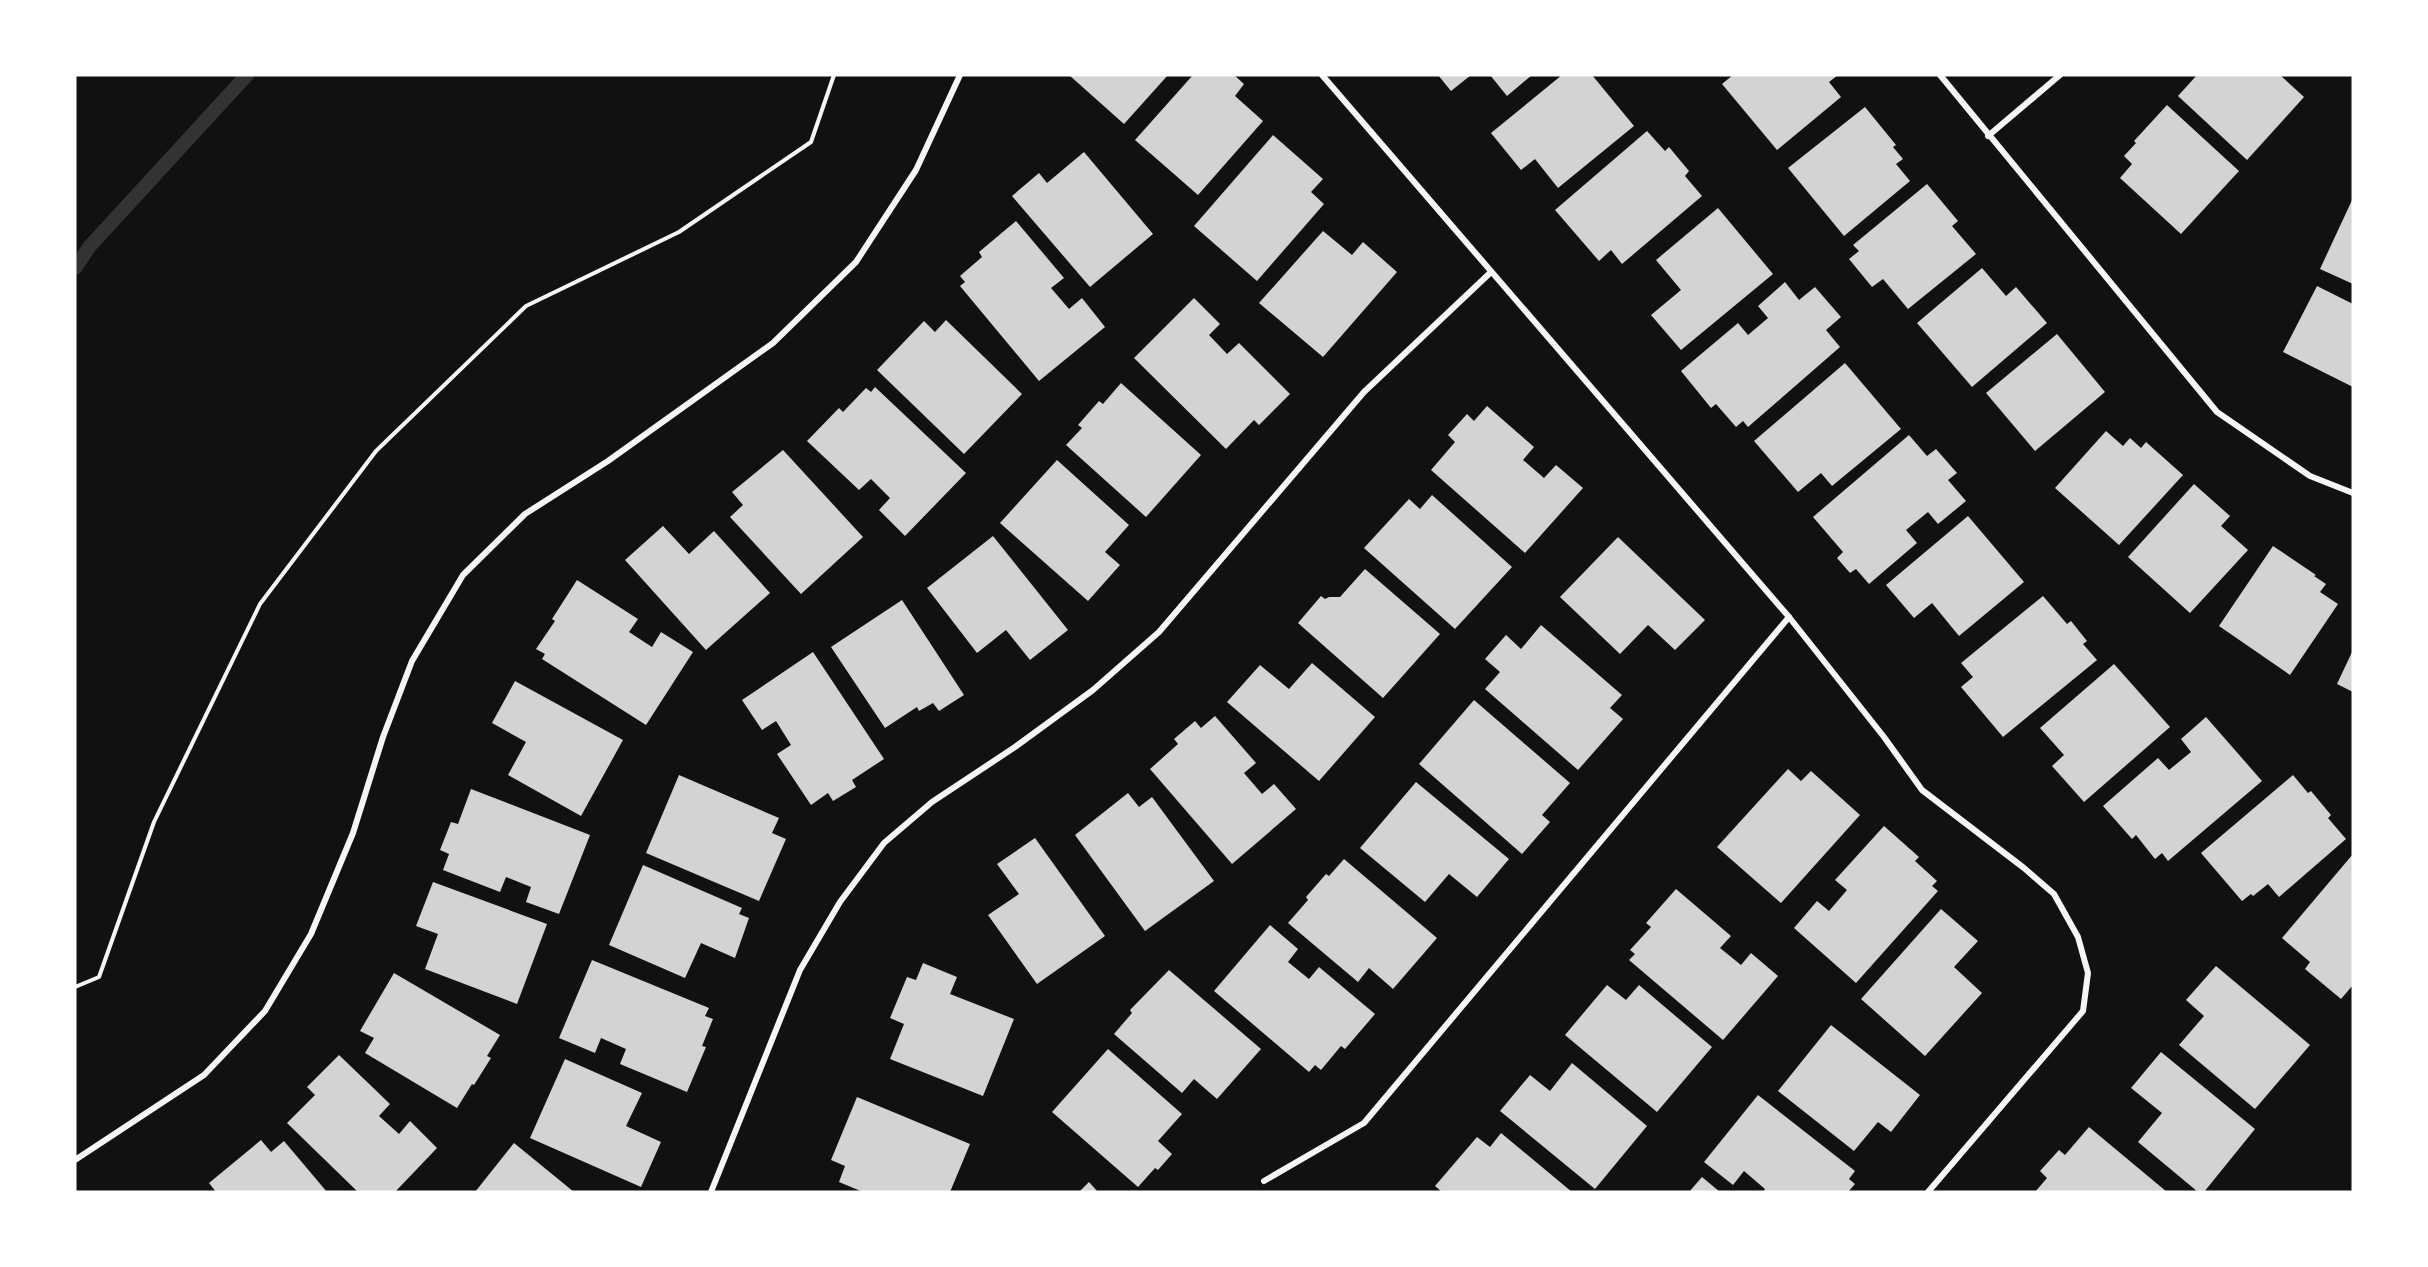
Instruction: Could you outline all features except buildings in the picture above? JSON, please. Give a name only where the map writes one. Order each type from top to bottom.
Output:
[{"type":"street","points":[[75,1160],[204,1075],[265,1011],[311,934],[353,833],[383,737],[412,661],[463,575],[525,514],[608,461],[773,343],[856,262],[916,170],[960,75]]},
{"type":"street","points":[[1322,75],[1490,273],[1789,617],[1884,737],[1922,790],[2024,868],[2054,894],[2078,937],[2088,973],[2083,1011],[1929,1192]]},
{"type":"street","points":[[1940,75],[2217,412],[2310,476],[2353,493]]},
{"type":"street","points":[[1988,136],[2060,75]]},
{"type":"street","points":[[711,1192],[800,970],[840,902],[884,843],[932,802],[1015,747],[1093,690],[1159,632],[1364,392],[1490,273]]},
{"type":"street","points":[[1264,1181],[1364,1123],[1789,617]]},
{"type":"path","points":[[75,987],[99,977],[154,822],[260,604],[376,451],[526,306],[679,232],[811,142],[834,75]]},
{"type":"waterway","points":[[75,268],[90,246],[247,75]]}]
